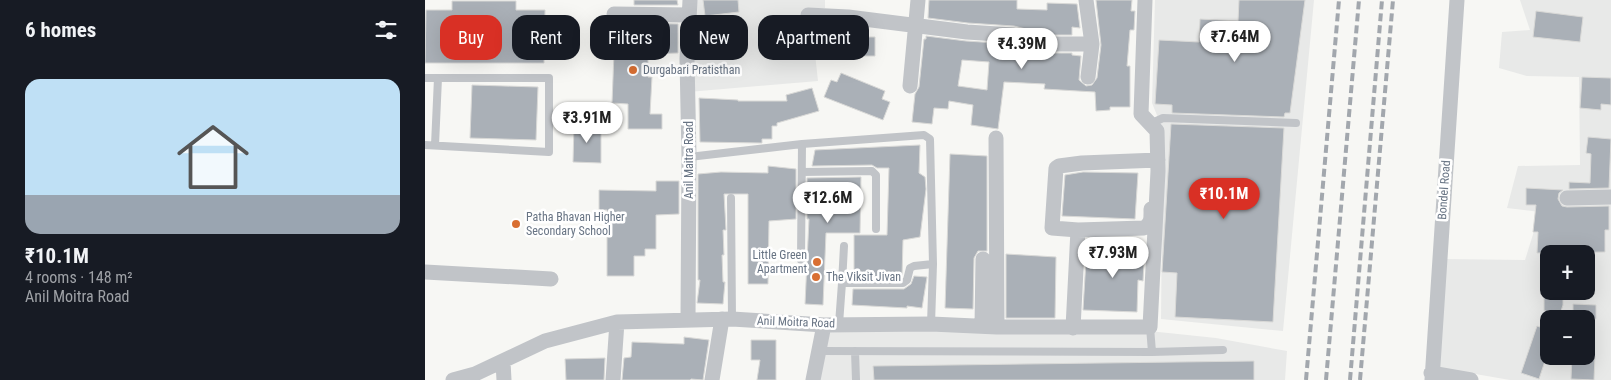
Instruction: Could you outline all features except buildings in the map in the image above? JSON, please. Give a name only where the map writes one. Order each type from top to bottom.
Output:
[{"type":"street","points":[[910,86],[918,0]]},
{"type":"street","points":[[1086,0],[1091,44],[1088,77]]},
{"type":"street","points":[[1145,0],[1141,114],[1157,131],[1149,225],[1144,228],[1077,230],[1052,228],[1057,167],[1082,163],[1154,160]]},
{"type":"street","name":"Bondel Road","points":[[1431,376],[1457,0]]},
{"type":"street","points":[[615,14],[689,8]]},
{"type":"street","name":"Anil Maitra Road","points":[[688,319],[689,157],[687,59],[689,8]]},
{"type":"street","points":[[869,20],[967,32],[1013,35],[1049,44],[1091,44]]},
{"type":"street","points":[[990,327],[996,138]]},
{"type":"street","points":[[1150,327],[1154,160]]},
{"type":"street","points":[[1567,198],[1611,197]]},
{"type":"street","points":[[1073,328],[1077,230]]},
{"type":"street","points":[[983,259],[990,327]]},
{"type":"street","points":[[425,272],[551,279]]},
{"type":"street","points":[[711,380],[727,319]]},
{"type":"street","name":"Anil Moitra Road","points":[[453,380],[475,374],[545,341],[617,322],[727,319],[824,325],[931,324],[990,327],[1150,327]]},
{"type":"street","points":[[613,380],[617,322]]},
{"type":"street","points":[[813,380],[824,325]]},
{"type":"street","points":[[503,362],[504,380]]},
{"type":"street","points":[[1431,376],[1471,380]]},
{"type":"lane","points":[[425,78],[549,78],[549,152],[425,145]]},
{"type":"lane","points":[[435,145],[438,78]]},
{"type":"lane","points":[[1150,124],[1163,118],[1296,123]]},
{"type":"lane","points":[[689,157],[802,144],[924,135],[930,139],[933,264],[931,324]]},
{"type":"lane","points":[[801,260],[802,144]]},
{"type":"lane","points":[[801,172],[872,170],[876,175],[876,229]]},
{"type":"lane","points":[[727,319],[731,198]]},
{"type":"lane","points":[[839,324],[844,246]]},
{"type":"lane","points":[[842,283],[903,283],[907,280],[910,268],[933,264]]},
{"type":"lane","points":[[1150,327],[1152,352]]},
{"type":"lane","points":[[819,351],[1152,352],[1223,350]]},
{"type":"lane","points":[[855,351],[856,380]]},
{"type":"shaded area","points":[[692,0],[825,0],[825,8],[810,9],[811,15],[758,15],[758,60],[816,60],[818,81],[688,92],[689,60],[748,60],[748,15],[691,15]]},
{"type":"shaded area","points":[[1155,0],[1314,0],[1283,331],[1161,319],[1163,130],[1152,103]]},
{"type":"shaded area","points":[[1520,0],[1611,0],[1611,380],[1510,380],[1435,367],[1445,259],[1525,260],[1540,212],[1507,208],[1518,166],[1580,165],[1579,77],[1527,76],[1499,68],[1502,32],[1530,30]]},
{"type":"shaded area","points":[[826,331],[1149,331],[1216,338],[1287,351],[1285,380],[818,380]]},
{"type":"railway","points":[[1306,380],[1339,0]]},
{"type":"railway","points":[[1326,380],[1359,0]]},
{"type":"railway","points":[[1350,380],[1382,0]]},
{"type":"railway","points":[[1360,380],[1393,0]]},
{"type":"place","name":"Durgabari Pratisthan","points":[[633,70]]},
{"type":"place","name":"Patha Bhavan Higher Secondary School","points":[[516,224]]},
{"type":"place","name":"Little Green Apartment","points":[[817,262]]},
{"type":"place","name":"The Viksit Jivan","points":[[816,277]]}]
